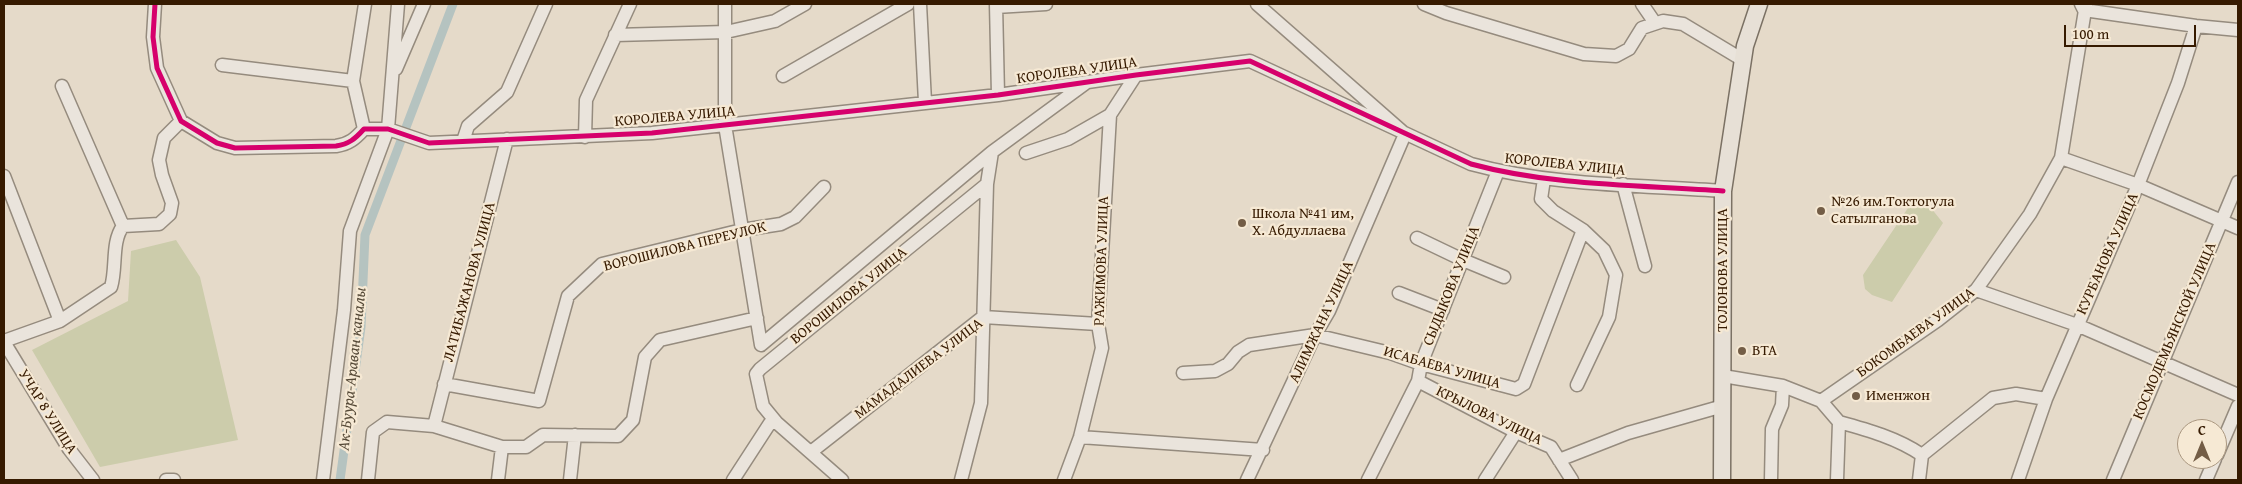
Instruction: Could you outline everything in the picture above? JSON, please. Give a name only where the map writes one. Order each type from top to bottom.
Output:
[{"type":"main road","name":"ТОЛОНОВА УЛИЦА","points":[[1722,480],[1723,191],[1745,46],[1759,4]]},
{"type":"street","points":[[155,4],[153,37],[157,68],[181,121],[217,143],[235,148],[336,146],[348,144],[357,138],[364,129]]},
{"type":"street","points":[[364,129],[353,81],[365,4]]},
{"type":"street","points":[[323,480],[344,310],[350,231],[391,130],[392,78],[398,4]]},
{"type":"street","points":[[392,78],[424,4]]},
{"type":"street","points":[[463,141],[468,126],[507,92],[546,4]]},
{"type":"street","points":[[585,137],[586,100],[630,4]]},
{"type":"street","points":[[368,480],[373,432],[388,422],[434,426],[502,448],[526,447],[543,434],[618,436],[633,420],[646,357],[660,340],[757,318],[725,125],[725,4]]},
{"type":"street","points":[[615,35],[726,32],[775,21],[805,4]]},
{"type":"street","points":[[783,76],[908,4]]},
{"type":"street","points":[[920,4],[925,102]]},
{"type":"street","points":[[998,95],[996,5],[1046,4]]},
{"type":"street","points":[[1257,4],[1405,134]]},
{"type":"street","points":[[1424,4],[1446,13],[1584,54],[1616,56],[1629,50],[1642,28],[1655,22],[1663,21],[1683,24],[1743,60]]},
{"type":"street","points":[[1642,4],[1655,22]]},
{"type":"street","points":[[2083,6],[2196,26],[2238,30]]},
{"type":"street","name":"БОКОМБАЕВА УЛИЦА","points":[[1821,401],[1938,320],[1976,290],[2030,214],[2061,158],[2083,6]]},
{"type":"street","name":"КУРБАНОВА УЛИЦА","points":[[2018,480],[2046,398],[2138,185],[2178,83],[2196,26]]},
{"type":"street","name":"КОРОЛЕВА УЛИЦА","points":[[391,130],[429,143],[652,133],[998,95],[1250,61],[1471,164],[1498,172],[1544,179],[1723,191]]},
{"type":"street","points":[[222,65],[353,81]]},
{"type":"street","name":"РАЖИМОВА УЛИЦА","points":[[1064,480],[1080,437],[1102,348],[1098,324],[1110,115],[1136,75]]},
{"type":"street","name":"ВОРОШИЛОВА УЛИЦА","points":[[757,318],[761,346],[992,152],[1087,83]]},
{"type":"street","points":[[62,86],[122,226]]},
{"type":"street","points":[[1026,153],[1068,138],[1110,115]]},
{"type":"street","points":[[122,226],[160,224],[170,214],[172,203],[162,175],[160,160],[164,138],[181,121]]},
{"type":"street","points":[[364,129],[391,130]]},
{"type":"street","name":"АЛИМЖАНА УЛИЦА","points":[[1247,480],[1263,450],[1315,335],[1329,311],[1405,134]]},
{"type":"street","name":"ЛАТИБАЖАНОВА УЛИЦА","points":[[434,426],[507,139]]},
{"type":"street","points":[[961,480],[981,403],[987,184],[992,152]]},
{"type":"street","points":[[2061,158],[2138,185],[2238,228]]},
{"type":"street","name":"СЫДЫКОВА УЛИЦА","points":[[1368,480],[1418,381],[1421,364],[1498,172]]},
{"type":"street","points":[[4,176],[60,321]]},
{"type":"street","points":[[1544,179],[1541,200],[1553,211],[1583,230],[1604,250],[1616,275],[1609,317],[1577,385]]},
{"type":"street","name":"КОСМОДЕМЬЯНСКОЙ УЛИЦА","points":[[2113,480],[2220,221],[2238,182]]},
{"type":"street","name":"ВОРОШИЛОВА УЛИЦА","points":[[777,423],[763,406],[756,374],[760,369],[987,184]]},
{"type":"street","points":[[1623,184],[1645,266]]},
{"type":"street","name":"ВОРОШИЛОВА ПЕРЕУЛОК","points":[[444,384],[540,401],[568,296],[602,264],[742,230],[781,224],[795,217],[824,187]]},
{"type":"street","points":[[4,342],[60,321],[111,287],[114,276],[117,234],[122,226]]},
{"type":"street","name":"ИСАБАЕВА УЛИЦА","points":[[1315,335],[1390,353],[1421,364],[1516,390],[1524,384],[1583,230]]},
{"type":"street","points":[[1417,238],[1504,277]]},
{"type":"street","points":[[1976,290],[2077,325],[2238,395]]},
{"type":"street","points":[[1399,293],[1443,310]]},
{"type":"street","name":"МАМАДАЛИЕВА УЛИЦА","points":[[811,452],[983,317],[1098,324]]},
{"type":"street","points":[[1183,373],[1215,371],[1228,364],[1238,352],[1249,345],[1315,335]]},
{"type":"street","name":"УЧАР 8 УЛИЦА","points":[[4,342],[69,449],[93,480]]},
{"type":"street","points":[[1723,376],[1783,386],[1821,401],[1839,422],[1864,428],[1899,442],[1922,455]]},
{"type":"street","name":"КРЫЛОВА УЛИЦА","points":[[1418,381],[1516,432],[1551,447],[1572,480]]},
{"type":"street","points":[[1771,480],[1772,429],[1782,405],[1783,386]]},
{"type":"street","points":[[1919,480],[1922,455],[1993,398],[2016,394],[2046,398]]},
{"type":"street","points":[[1559,460],[1628,433],[1723,406]]},
{"type":"street","points":[[2227,432],[2238,406]]},
{"type":"street","points":[[1837,480],[1839,422]]},
{"type":"street","points":[[733,480],[770,423],[777,423],[842,480]]},
{"type":"street","points":[[1485,480],[1516,432]]},
{"type":"street","points":[[570,480],[575,435]]},
{"type":"street","points":[[1080,437],[1263,450]]},
{"type":"street","points":[[498,480],[502,448]]},
{"type":"street","points":[[166,480],[174,480]]},
{"type":"green space","points":[[1923,204],[1931,208],[1943,223],[1892,302],[1872,295],[1865,289],[1863,275],[1910,205]]},
{"type":"green space","points":[[176,240],[200,277],[238,440],[100,467],[32,350],[128,301],[131,251]]},
{"type":"waterway","name":"Ак-Буура-Араван каналы","points":[[340,480],[361,327],[365,235],[453,4]]},
{"type":"cycle path","points":[[155,4],[153,37],[157,68],[181,121],[217,143],[235,148],[336,146],[352,140],[364,129],[388,129],[429,143],[652,133],[998,95],[1250,61],[1471,164],[1533,177],[1564,181],[1723,191]]},
{"type":"place","name":"№26 им.Токтогула Сатылганова","points":[[1821,211]]},
{"type":"place","name":"Школа №41 им, Х. Абдуллаева","points":[[1242,223]]},
{"type":"place","name":"BTA","points":[[1742,351]]},
{"type":"place","name":"Именжон","points":[[1856,396]]}]
